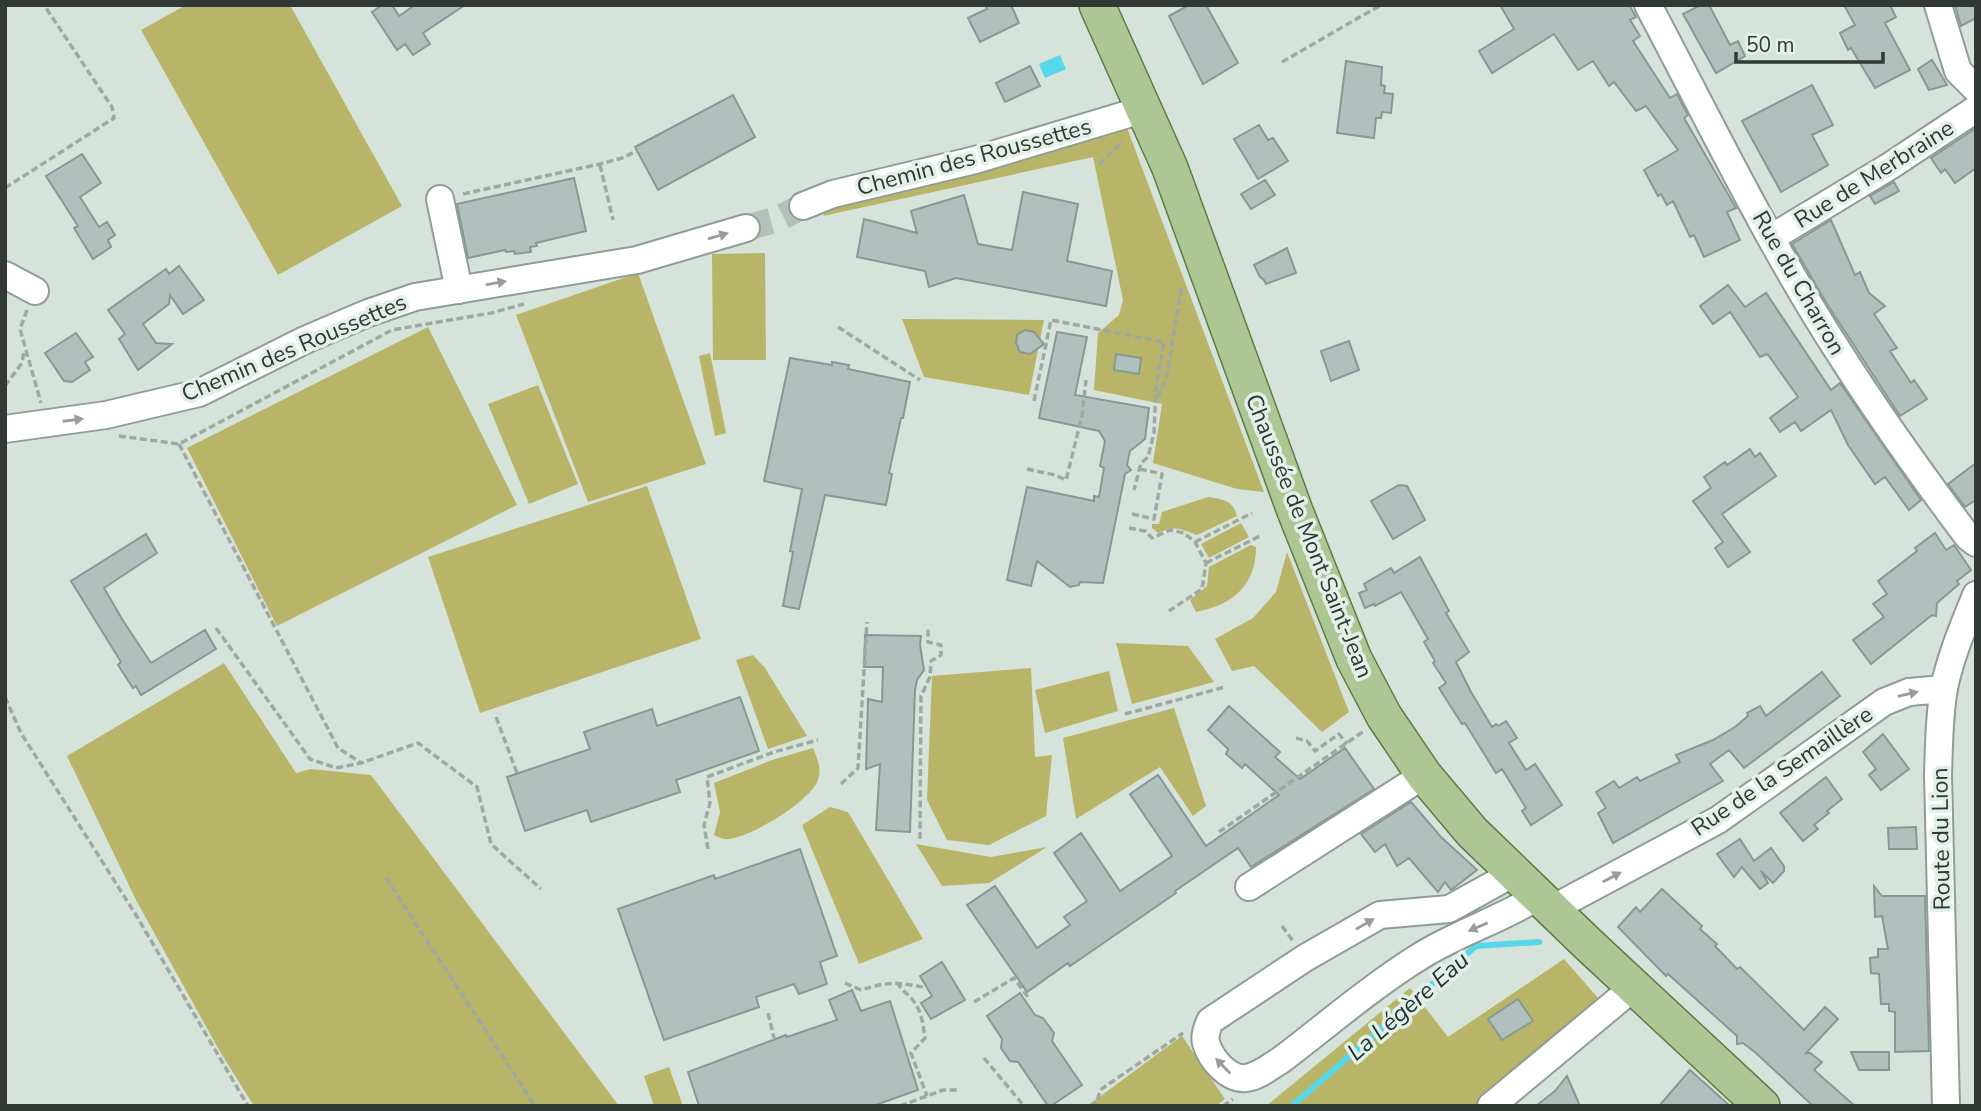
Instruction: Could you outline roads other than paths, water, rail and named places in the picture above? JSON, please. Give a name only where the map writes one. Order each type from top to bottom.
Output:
[{"type":"main road","name":"Chaussée de Mont Saint-Jean","points":[[1097,5],[1138,121],[1174,181],[1295,511],[1354,659],[1384,716],[1424,775],[1472,832],[1762,1106]]},
{"type":"street","name":"Rue du Charron","points":[[1648,5],[1771,238],[1839,353],[1917,469],[1968,537],[1976,543]]},
{"type":"street","points":[[1938,5],[1958,71],[1976,89]]},
{"type":"street","name":"Rue de Merbraine","points":[[1771,238],[1888,167],[1976,109]]},
{"type":"street","name":"Chemin des Roussettes","points":[[803,206],[833,194],[1138,121]]},
{"type":"street","points":[[440,199],[459,290]]},
{"type":"street","name":"Chemin des Roussettes","points":[[5,429],[106,415],[199,393],[304,341],[368,313],[415,297],[637,260],[746,228]]},
{"type":"street","points":[[5,275],[35,292]]},
{"type":"street","name":"Route du Lion","points":[[1948,1100],[1938,775],[1944,689],[1955,646],[1976,595]]},
{"type":"street","name":"Rue de la Semaillère","points":[[1514,873],[1449,909],[1380,915],[1305,958],[1210,1021],[1205,1032],[1205,1042],[1222,1068],[1235,1077],[1245,1078],[1258,1074],[1281,1060],[1419,957],[1451,939],[1511,913],[1545,903],[1718,820],[1884,702],[1909,692],[1944,689]]},
{"type":"street","points":[[1249,887],[1424,775]]},
{"type":"street","points":[[1491,1106],[1634,987]]},
{"type":"water","points":[[1060,55],[1066,69],[1045,78],[1039,64]]},
{"type":"waterway","name":"La Légère Eau","points":[[1292,1106],[1476,946],[1539,942]]},
{"type":"tunnel","points":[[746,228],[778,219],[803,206]]}]
